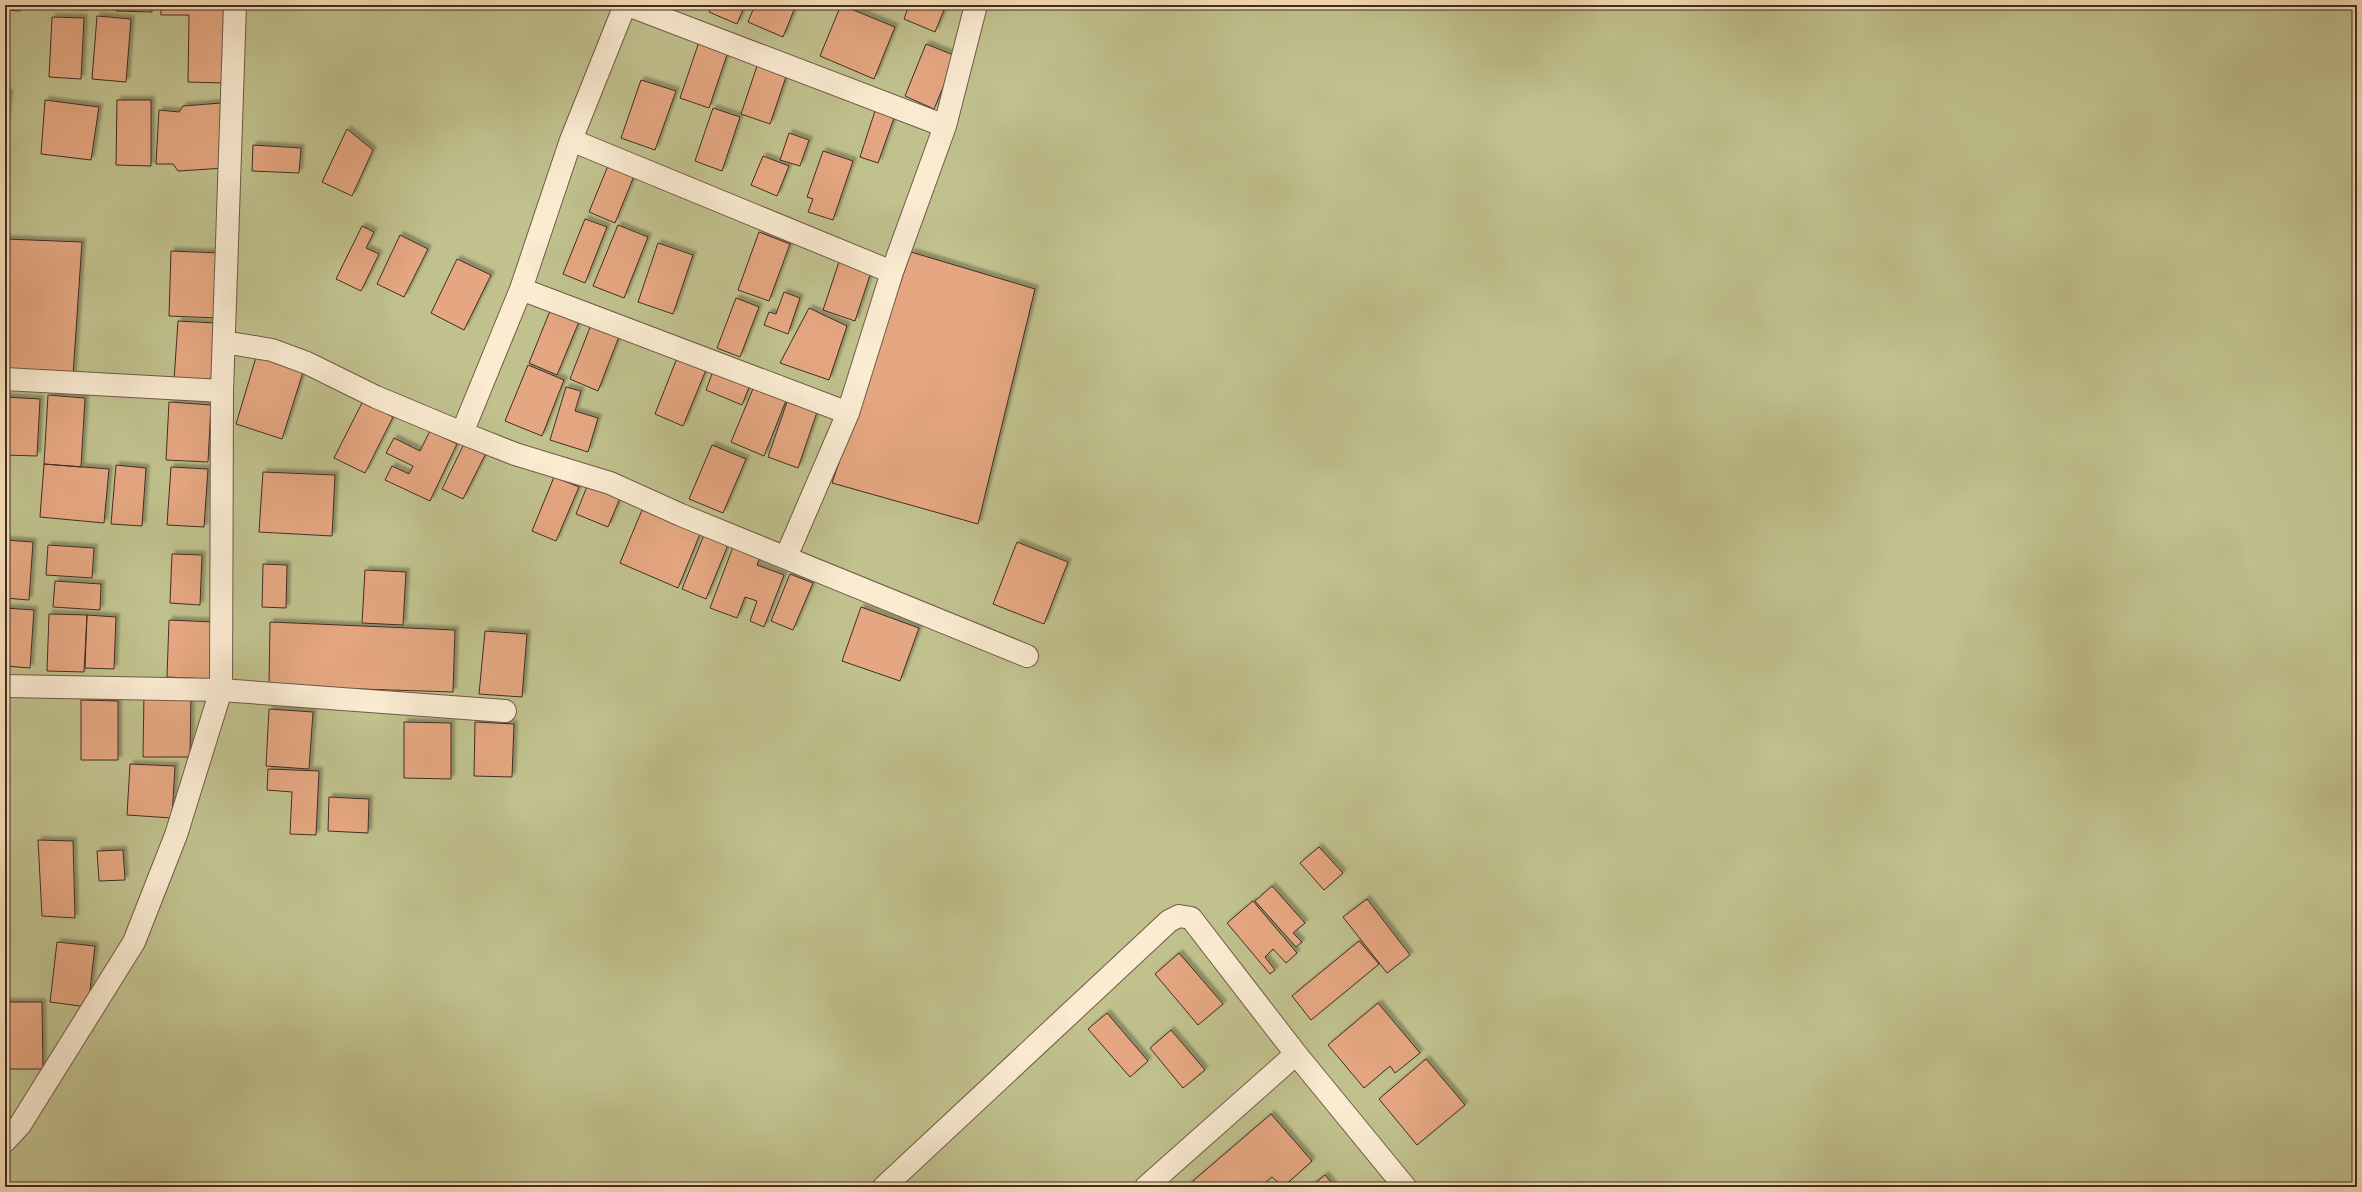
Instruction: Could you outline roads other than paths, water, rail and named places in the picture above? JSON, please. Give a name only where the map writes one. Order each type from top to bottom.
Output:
[{"type":"street","points":[[5,1141],[20,1125],[134,942],[176,835],[221,690],[222,391],[235,5]]},
{"type":"street","points":[[462,432],[521,289],[571,140],[625,5]]},
{"type":"street","points":[[628,5],[945,126]]},
{"type":"street","points":[[786,557],[848,413],[892,272],[945,126],[976,5]]},
{"type":"street","points":[[571,140],[892,272]]},
{"type":"street","points":[[521,289],[848,413]]},
{"type":"street","points":[[224,342],[272,350],[300,361],[376,397],[516,454],[610,483],[681,515],[1027,656]]},
{"type":"street","points":[[5,379],[222,391]]},
{"type":"street","points":[[5,686],[221,690],[505,711]]},
{"type":"street","points":[[884,1187],[1169,921],[1180,916],[1190,918],[1296,1054],[1405,1187]]},
{"type":"street","points":[[1146,1187],[1296,1054]]}]
